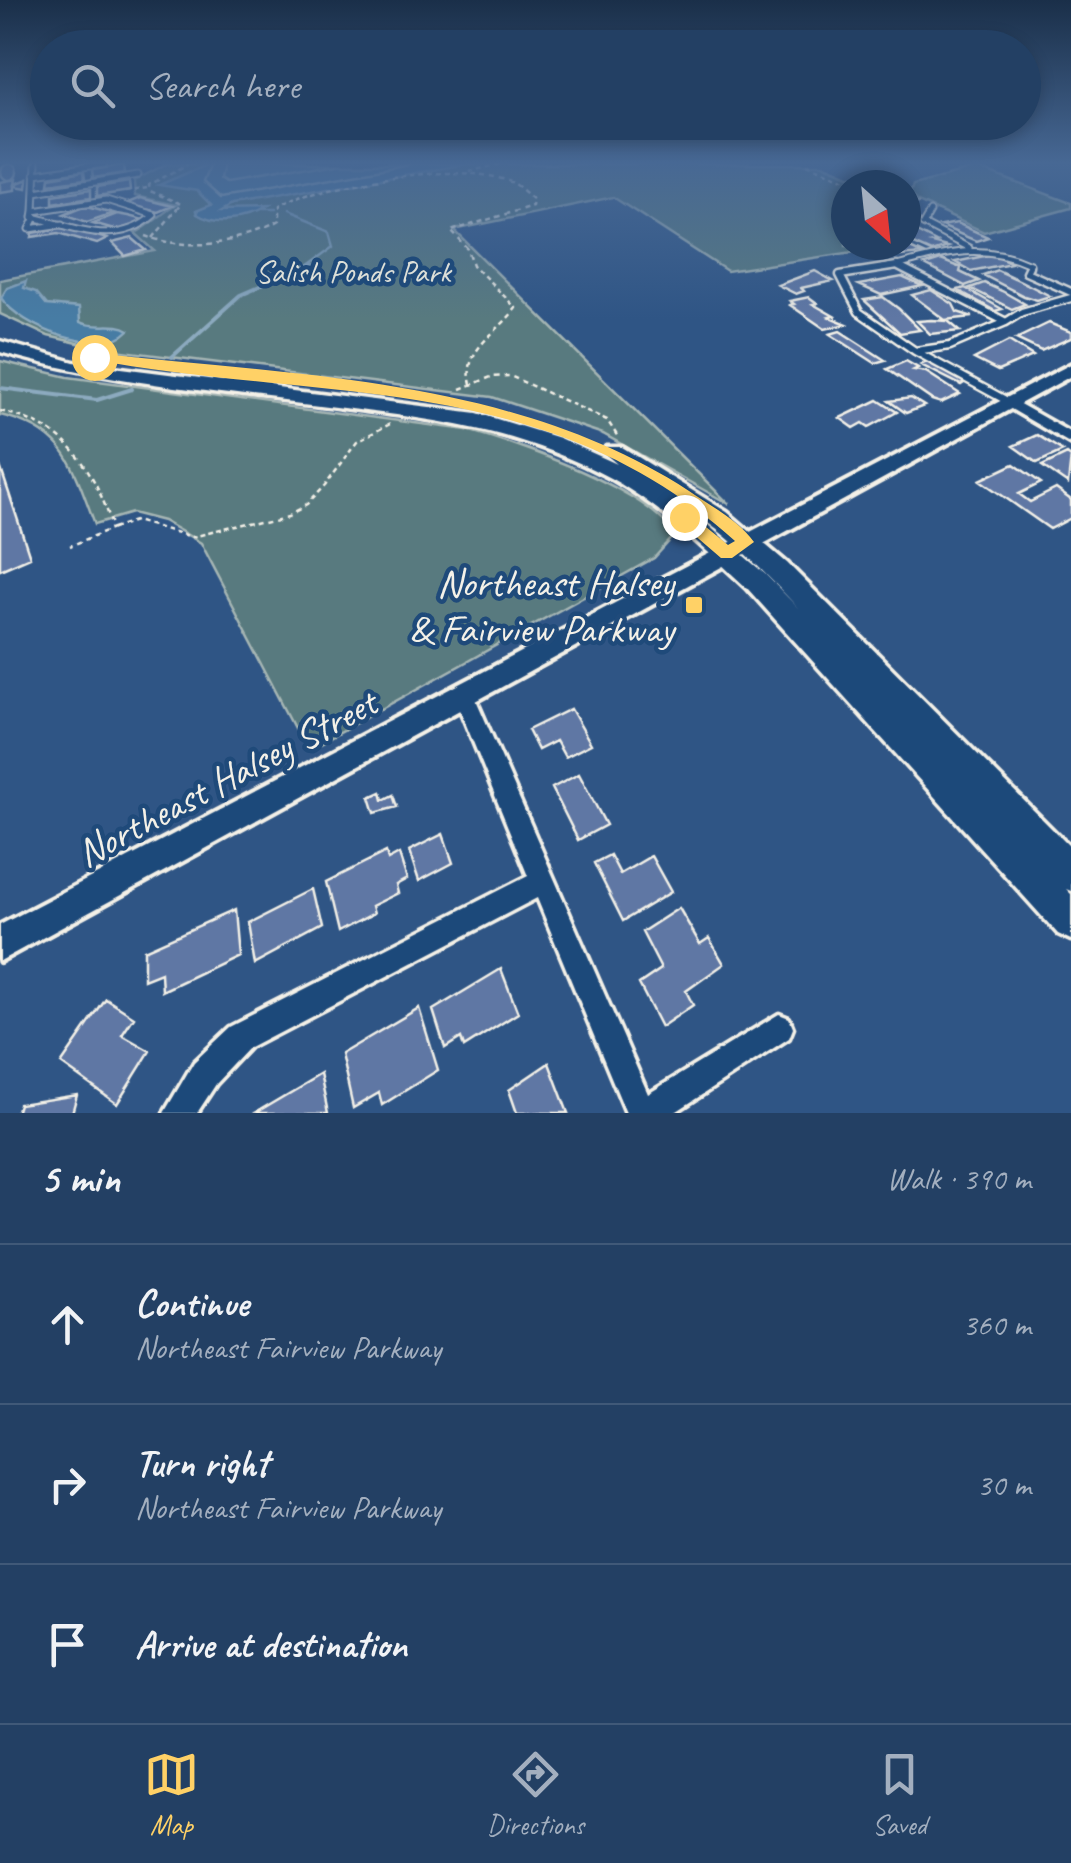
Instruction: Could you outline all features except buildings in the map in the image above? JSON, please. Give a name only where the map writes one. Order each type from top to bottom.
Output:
[{"type":"main road","points":[[0,328],[47,347],[94,357],[449,399],[531,419],[614,452],[688,496],[1071,921]]},
{"type":"main road","points":[[0,346],[73,367],[425,410],[492,423],[574,452],[622,475],[736,548],[1071,873]]},
{"type":"main road","name":"Northeast Halsey Street","points":[[0,944],[1071,368]]},
{"type":"street","points":[[1009,402],[1071,439]]},
{"type":"street","points":[[464,694],[540,884],[562,921],[643,1113],[779,1028]]},
{"type":"street","points":[[179,1113],[205,1073],[241,1037],[540,884]]},
{"type":"lane","points":[[34,216],[30,229],[66,224]]},
{"type":"lane","points":[[41,216],[115,238],[146,224],[153,216]]},
{"type":"lane","points":[[928,216],[923,224],[969,248]]},
{"type":"lane","points":[[1009,402],[861,317],[845,297],[840,276],[969,248],[1004,249],[1030,264],[1026,272],[1071,295]]},
{"type":"lane","points":[[898,266],[1006,322]]},
{"type":"lane","points":[[915,351],[950,346],[1022,312],[1071,295]]},
{"type":"path","points":[[171,216],[152,239],[156,243],[186,244],[262,234],[274,226],[274,216]]},
{"type":"path","points":[[472,384],[467,372],[474,348],[516,308],[473,265],[468,249],[451,231],[497,216]]},
{"type":"path","points":[[461,389],[510,376],[606,420],[617,432],[619,442],[614,452]]},
{"type":"path","points":[[0,410],[82,451],[94,471],[113,528]]},
{"type":"path","points":[[70,546],[135,521],[192,537],[290,513],[306,505],[324,486],[357,442],[398,420]]},
{"type":"green space","name":"Salish Ponds Park","points":[[161,216],[522,216],[454,230],[729,504],[603,434],[492,397],[99,348],[48,336],[0,314],[0,280],[155,251],[135,233]]},
{"type":"green space","name":"Salish Ponds Park","points":[[642,216],[831,216],[831,255],[727,271]]},
{"type":"green space","points":[[949,216],[1042,216],[984,232]]},
{"type":"green space","points":[[0,361],[68,377],[467,430],[548,457],[612,486],[640,502],[674,536],[654,558],[309,749],[201,543],[163,521],[132,513],[95,524],[65,454],[40,431],[0,415]]},
{"type":"water","points":[[201,216],[249,216],[221,221]]},
{"type":"water","points":[[26,281],[24,288],[36,292],[47,305],[79,308],[80,322],[129,330],[100,342],[81,341],[43,329],[1,298],[7,288]]},
{"type":"waterway","points":[[289,216],[329,232],[333,246],[303,268]]},
{"type":"waterway","points":[[172,357],[241,295],[309,266]]},
{"type":"waterway","points":[[0,388],[97,400],[132,389]]},
{"type":"place","name":"Northeast Halsey & Fairview Parkway","points":[[694,605]]},
{"type":"route","points":[[94,357],[405,393],[510,413],[614,452],[719,518],[746,542],[726,553],[684,517]]}]
